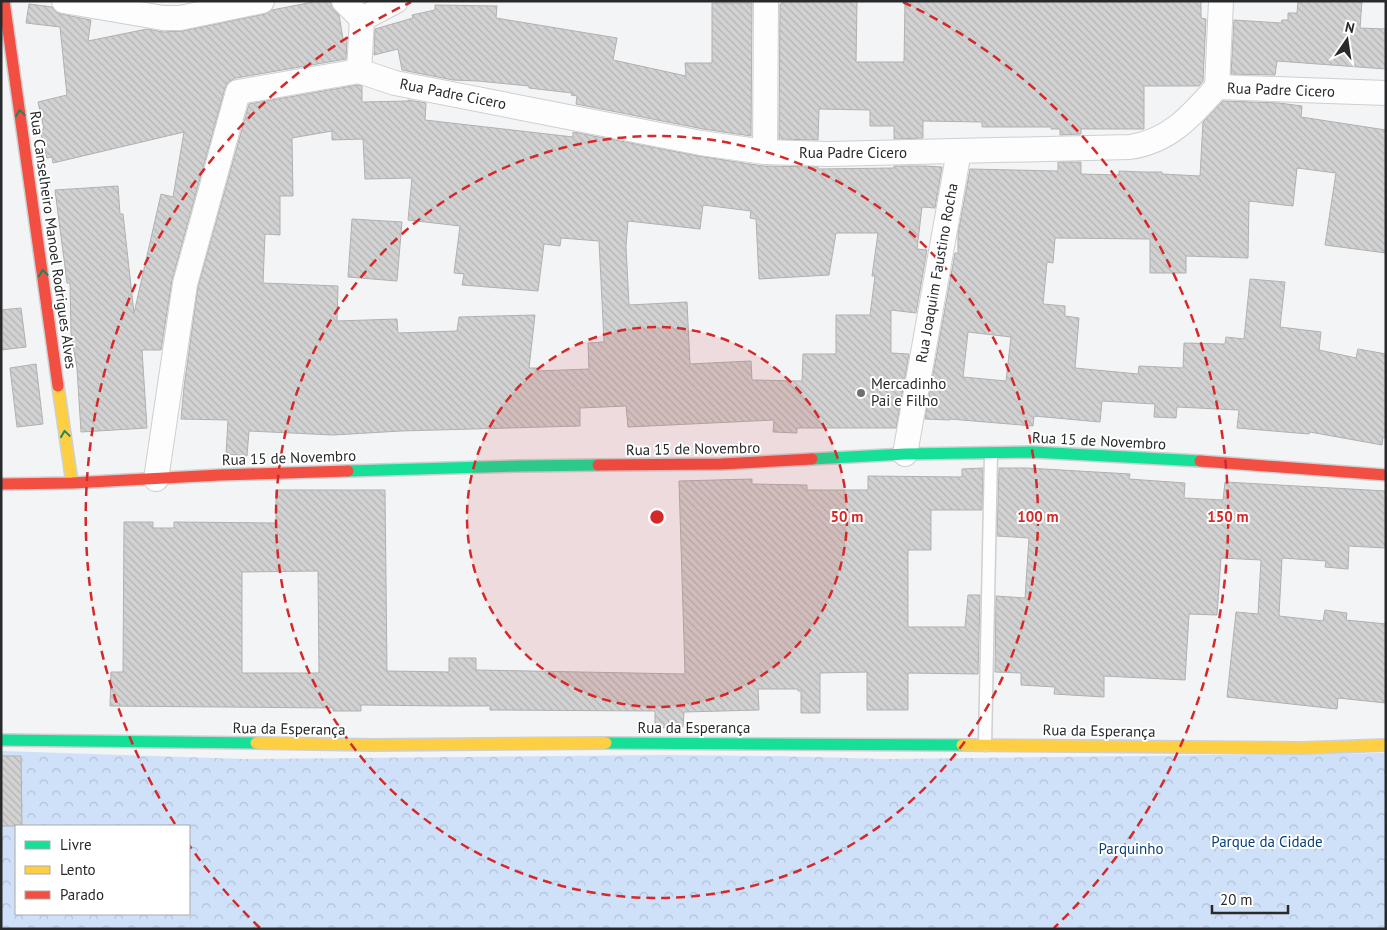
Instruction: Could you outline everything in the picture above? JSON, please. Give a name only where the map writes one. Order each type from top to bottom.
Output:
[{"type":"main road","name":"Rua Canselheiro Manoel Rodrigues Alves","points":[[4,1],[72,483]]},
{"type":"main road","name":"Rua 15 de Novembro","points":[[1,484],[501,467],[721,464],[905,454],[1032,452],[1230,463],[1386,475]]},
{"type":"main road","name":"Rua da Esperança","points":[[1,740],[373,745],[666,743],[1303,748],[1386,745]]},
{"type":"street","points":[[64,1],[163,18],[180,18],[262,1]]},
{"type":"street","points":[[156,479],[186,284],[238,92],[359,71],[362,19],[344,1]]},
{"type":"street","points":[[362,19],[396,1]]},
{"type":"street","points":[[765,152],[766,1]]},
{"type":"street","points":[[1217,88],[1221,1]]},
{"type":"street","name":"Rua Padre Cicero","points":[[359,71],[395,83],[701,143],[765,152],[828,154],[1140,146],[1159,140],[1173,130],[1217,88],[1386,93]]},
{"type":"street","name":"Rua Joaquim Faustino Rocha","points":[[905,454],[959,151]]},
{"type":"lane","points":[[985,745],[991,454]]},
{"type":"green space","name":"Parque da Cidade","points":[[1,751],[245,759],[664,755],[886,759],[1386,753],[1386,929],[1,929]]},
{"type":"building","points":[[318,1],[331,1],[331,5],[339,15],[343,39],[347,38],[346,59],[236,78],[228,82],[225,88],[172,280],[161,350],[142,350],[147,428],[81,432],[77,368],[71,333],[70,283],[67,283],[55,190],[118,186],[120,214],[123,214],[134,313],[161,194],[173,197],[184,132],[53,163],[52,157],[47,158],[40,130],[44,129],[38,102],[67,95],[60,27],[26,23],[29,4],[52,7],[61,14],[91,20],[88,41],[147,29],[163,32],[183,31]]},
{"type":"building","points":[[782,1],[857,1],[856,62],[904,62],[905,1],[1201,1],[1201,18],[1206,19],[1203,81],[1199,86],[1144,86],[1144,129],[1081,129],[1081,134],[1060,135],[1060,129],[1051,129],[1051,127],[982,127],[982,122],[923,121],[923,138],[894,139],[894,126],[870,126],[870,110],[819,109],[818,140],[779,139],[780,4],[782,4]]},
{"type":"building","points":[[1298,1],[1362,1],[1360,28],[1386,29],[1386,69],[1277,61],[1275,75],[1231,74],[1234,20],[1281,23],[1282,20],[1288,20],[1288,13],[1297,13]]},
{"type":"building","points":[[712,3],[752,3],[751,136],[703,129],[576,104],[577,96],[571,95],[572,93],[529,88],[529,86],[453,80],[402,70],[398,49],[374,55],[375,29],[413,18],[412,15],[435,10],[435,5],[497,6],[496,18],[617,38],[613,60],[686,76],[685,63],[712,63]]},
{"type":"building","points":[[358,85],[362,86],[362,102],[408,100],[426,103],[425,120],[573,137],[573,132],[698,156],[763,166],[818,167],[818,169],[894,168],[894,166],[942,167],[935,208],[922,207],[917,249],[927,250],[916,313],[891,310],[891,353],[909,354],[896,428],[797,428],[797,433],[773,432],[774,420],[628,427],[626,406],[580,408],[580,426],[401,431],[333,435],[249,431],[247,456],[226,454],[228,420],[181,419],[198,287],[249,104]],"holes":[[[332,131],[332,140],[363,139],[365,179],[412,178],[408,220],[460,226],[454,273],[464,274],[462,285],[538,291],[544,244],[560,246],[561,238],[599,241],[604,342],[588,343],[589,369],[537,371],[537,368],[529,368],[535,315],[459,317],[457,331],[398,333],[397,319],[337,321],[338,286],[263,283],[265,234],[280,235],[280,196],[293,196],[292,138]],[[703,205],[751,211],[750,218],[756,219],[759,279],[829,275],[836,233],[878,233],[872,276],[875,276],[870,315],[836,315],[836,354],[803,354],[802,381],[752,380],[751,361],[690,364],[687,302],[629,305],[626,246],[628,221],[700,229]]]},
{"type":"building","points":[[1223,101],[1279,103],[1302,106],[1301,117],[1386,130],[1386,253],[1325,245],[1336,173],[1297,168],[1293,206],[1249,201],[1248,258],[1186,256],[1186,273],[1150,273],[1150,239],[1055,238],[1053,263],[1047,262],[1043,304],[1065,306],[1065,316],[1079,318],[1075,368],[1138,374],[1139,366],[1183,368],[1184,343],[1225,344],[1226,337],[1244,339],[1250,279],[1285,282],[1280,327],[1321,332],[1319,350],[1356,358],[1358,349],[1386,354],[1386,438],[1383,437],[1382,445],[1310,432],[1309,434],[1237,428],[1239,410],[1177,407],[1176,418],[1154,417],[1155,404],[1102,401],[1100,422],[1034,416],[1033,426],[950,419],[925,419],[955,253],[958,253],[958,234],[970,169],[1058,171],[1058,162],[1081,162],[1081,174],[1119,175],[1119,171],[1162,172],[1162,174],[1200,176],[1203,122]],"holes":[[[968,332],[1011,337],[1006,381],[963,377]]]},
{"type":"building","points":[[352,219],[402,222],[397,281],[348,277]]},
{"type":"building","points":[[21,308],[26,347],[1,350],[1,310]]},
{"type":"building","points":[[36,364],[43,424],[17,427],[10,368]]},
{"type":"building","points":[[983,468],[982,510],[931,510],[931,550],[908,550],[908,627],[965,627],[968,595],[980,595],[978,674],[908,673],[908,710],[867,710],[867,672],[820,673],[820,713],[801,713],[801,691],[798,691],[798,689],[758,689],[759,710],[684,712],[683,727],[655,728],[655,711],[490,710],[490,706],[361,705],[361,711],[333,711],[333,708],[110,706],[111,672],[123,672],[124,522],[153,522],[153,528],[174,528],[174,522],[276,523],[276,490],[385,490],[387,671],[449,672],[449,658],[476,658],[476,670],[685,674],[679,481],[752,479],[752,484],[807,485],[807,490],[868,490],[868,476],[962,477],[962,469]],"holes":[[[318,571],[319,673],[242,673],[242,572]]]},
{"type":"building","points":[[999,468],[1130,474],[1129,479],[1185,483],[1184,498],[1223,500],[1225,482],[1386,491],[1386,548],[1349,546],[1348,569],[1325,567],[1326,561],[1282,558],[1279,616],[1323,621],[1325,610],[1347,613],[1346,620],[1386,624],[1386,703],[1338,698],[1337,709],[1227,697],[1236,612],[1258,614],[1261,560],[1221,558],[1217,615],[1189,614],[1185,680],[1104,676],[1104,697],[1054,694],[1055,687],[1021,685],[1021,673],[995,672],[996,596],[1025,598],[1029,538],[997,536]]},
{"type":"building","points":[[1,756],[21,756],[22,825],[1,826]]},
{"type":"traffic: fast","points":[[812,459],[905,454],[1033,452],[1200,461]]},
{"type":"traffic: fast","points":[[348,471],[598,465]]},
{"type":"traffic: fast","points":[[1,740],[256,743]]},
{"type":"traffic: fast","points":[[606,743],[962,745]]},
{"type":"traffic: slow","points":[[58,386],[72,483]]},
{"type":"traffic: slow","points":[[256,743],[373,745],[606,743]]},
{"type":"traffic: slow","points":[[962,745],[1303,748],[1386,745]]},
{"type":"traffic: jam","points":[[4,1],[58,386]]},
{"type":"traffic: jam","points":[[598,465],[721,464],[812,459]]},
{"type":"traffic: jam","points":[[1200,461],[1386,475]]},
{"type":"traffic: jam","points":[[1,484],[72,483],[220,475],[348,471]]},
{"type":"place","name":"Mercadinho Pai e Filho","points":[[861,393]]},
{"type":"park label","name":"Parquinho","points":[[1131,849]]}]
